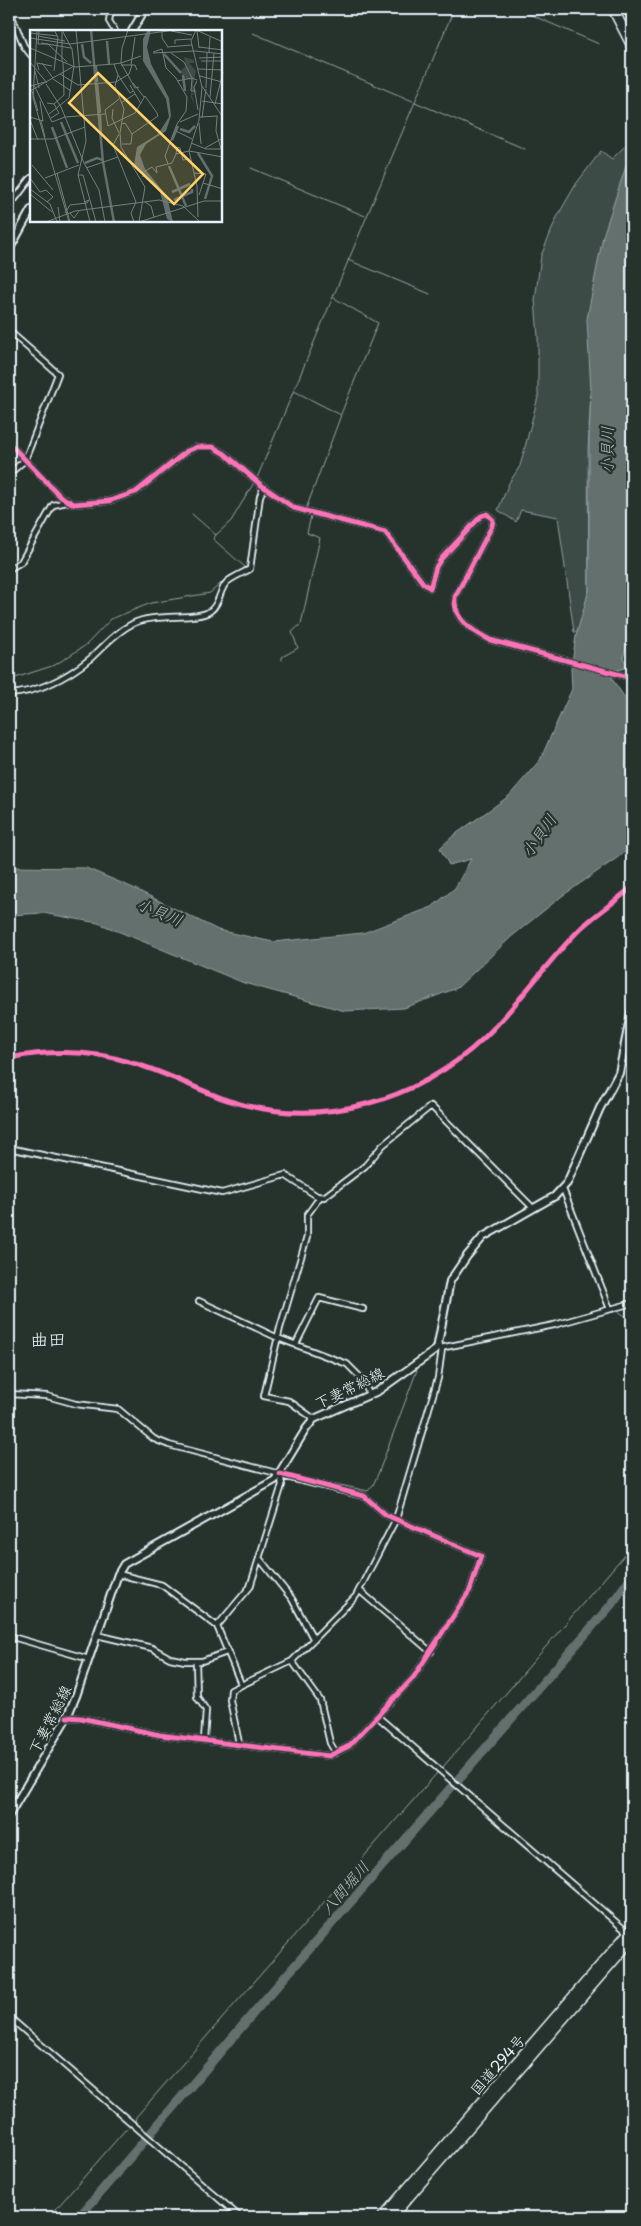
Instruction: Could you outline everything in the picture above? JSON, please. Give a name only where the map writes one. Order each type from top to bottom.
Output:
[{"type":"highway","points":[[613,9],[632,46]]},
{"type":"highway","name":"国道294号","points":[[382,2217],[631,1934]]},
{"type":"highway","name":"国道294号","points":[[392,2217],[631,1934]]},
{"type":"main road","points":[[133,30],[145,9]]},
{"type":"main road","points":[[9,250],[30,212]]},
{"type":"main road","points":[[440,1348],[446,1294],[456,1272],[483,1237],[563,1189],[571,1178],[600,1108],[619,1073],[632,1009]]},
{"type":"main road","name":"下妻常総線","points":[[9,1815],[67,1717],[118,1574],[124,1564],[275,1480],[281,1475],[314,1418],[378,1391],[440,1348]]},
{"type":"street","points":[[9,9],[24,46],[30,54]]},
{"type":"street","points":[[111,9],[109,21],[114,30]]},
{"type":"street","points":[[9,207],[30,179]]},
{"type":"street","points":[[9,330],[58,374],[25,460],[9,474]]},
{"type":"street","points":[[9,443],[67,502],[74,504],[109,501],[136,492],[187,450],[197,447],[213,447],[225,454],[264,487],[294,508],[385,532],[423,583],[430,588],[436,567],[441,559],[481,516],[490,516],[493,520],[492,526],[455,596],[456,614],[469,629],[490,640],[632,678]]},
{"type":"street","points":[[9,694],[35,689],[64,677],[90,658],[119,632],[144,618],[198,615],[209,612],[216,605],[227,582],[250,569],[260,496],[264,487]]},
{"type":"street","points":[[9,569],[21,562],[53,506],[67,502]]},
{"type":"street","points":[[314,1418],[289,1401],[264,1396],[278,1338],[307,1237],[307,1215],[320,1197],[329,1194],[365,1166],[383,1146],[431,1106],[533,1208]]},
{"type":"street","points":[[9,1148],[222,1193],[285,1175],[320,1197]]},
{"type":"street","points":[[563,1189],[610,1309]]},
{"type":"street","points":[[296,1344],[319,1298],[363,1309]]},
{"type":"street","points":[[198,1302],[278,1338],[347,1364],[364,1381],[368,1395]]},
{"type":"street","points":[[239,1743],[230,1700],[231,1690],[292,1661],[314,1640],[359,1590],[396,1519],[438,1378],[440,1348],[519,1330],[554,1325],[632,1303]]},
{"type":"street","points":[[9,1394],[47,1396],[76,1404],[118,1409],[154,1438],[169,1445],[364,1496],[386,1515],[481,1556],[470,1590],[413,1678],[349,1746],[329,1756],[239,1743],[160,1735],[81,1718],[67,1717]]},
{"type":"street","points":[[218,1626],[250,1587],[282,1485],[281,1475]]},
{"type":"street","points":[[259,1558],[292,1600],[314,1640]]},
{"type":"street","points":[[118,1574],[162,1585],[218,1626],[241,1684]]},
{"type":"street","points":[[359,1590],[431,1652]]},
{"type":"street","points":[[97,1635],[152,1648],[170,1658],[196,1661],[227,1652]]},
{"type":"street","points":[[9,1636],[89,1659]]},
{"type":"street","points":[[196,1661],[197,1697],[206,1710],[204,1740]]},
{"type":"street","points":[[292,1661],[320,1700],[330,1743],[336,1753]]},
{"type":"street","points":[[377,1716],[631,1934]]},
{"type":"street","points":[[9,2017],[240,2217]]},
{"type":"shaded area","points":[[632,139],[632,156],[626,166],[591,391],[588,450],[589,590],[579,632],[574,632],[558,517],[521,510],[516,522],[498,510],[509,483],[520,466],[538,397],[538,337],[535,300],[541,256],[557,217],[576,184],[601,151],[612,159]]},
{"type":"water","name":"小貝川","points":[[632,156],[632,628],[623,658],[629,667],[617,670],[612,679],[632,708],[632,842],[627,851],[562,896],[511,937],[457,988],[404,1008],[345,1011],[244,983],[98,923],[43,913],[9,915],[9,867],[86,868],[131,887],[218,930],[273,942],[363,933],[432,907],[455,888],[471,859],[449,865],[440,848],[453,836],[509,796],[540,760],[572,689],[571,669],[576,636],[589,590],[589,440],[591,391],[587,319],[603,236],[626,166]]},
{"type":"waterway","points":[[257,478],[454,9]]},
{"type":"waterway","points":[[517,9],[599,44]]},
{"type":"waterway","points":[[253,33],[525,149]]},
{"type":"waterway","points":[[251,168],[365,216]]},
{"type":"waterway","points":[[348,260],[430,294]]},
{"type":"waterway","points":[[334,298],[378,323],[341,414]]},
{"type":"waterway","points":[[294,391],[341,415],[306,509]]},
{"type":"waterway","points":[[192,514],[216,535],[231,521],[255,481]]},
{"type":"waterway","points":[[282,660],[282,657],[298,648],[292,632],[301,624],[320,538],[307,533],[311,516],[305,513]]},
{"type":"waterway","points":[[9,680],[55,665],[86,645],[111,619],[151,603],[210,593],[229,576],[246,568],[213,539],[216,535]]},
{"type":"waterway","points":[[538,1330],[618,1311],[632,1321]]},
{"type":"waterway","points":[[442,1351],[487,1341]]},
{"type":"waterway","points":[[285,1473],[368,1491],[378,1474],[419,1366],[439,1353]]},
{"type":"waterway","points":[[443,1767],[632,1546]]},
{"type":"waterway","name":"八間堀川","points":[[79,2217],[256,2010],[611,1605],[632,1576]]},
{"type":"waterway","points":[[135,2122],[136,2117],[437,1773]]},
{"type":"waterway","points":[[49,2217],[126,2129],[130,2127]]},
{"type":"cycle path","points":[[9,443],[61,497],[74,504],[109,501],[136,492],[187,451],[197,447],[213,447],[225,454],[261,485],[294,508],[385,532],[423,583],[430,588],[436,567],[441,559],[481,516],[487,514],[493,520],[492,526],[455,597],[455,605],[460,618],[470,628],[490,640],[632,678]]},
{"type":"cycle path","points":[[9,1058],[25,1055],[73,1053],[120,1059],[170,1076],[227,1100],[261,1109],[296,1112],[330,1111],[364,1104],[397,1094],[428,1079],[458,1060],[498,1024],[582,927],[632,887]]},
{"type":"cycle path","points":[[67,1717],[81,1718],[160,1735],[329,1756],[349,1746],[413,1678],[470,1590],[481,1556],[386,1515],[364,1496],[280,1474]]},
{"type":"district","name":"曲田","points":[[48,1338]]}]
